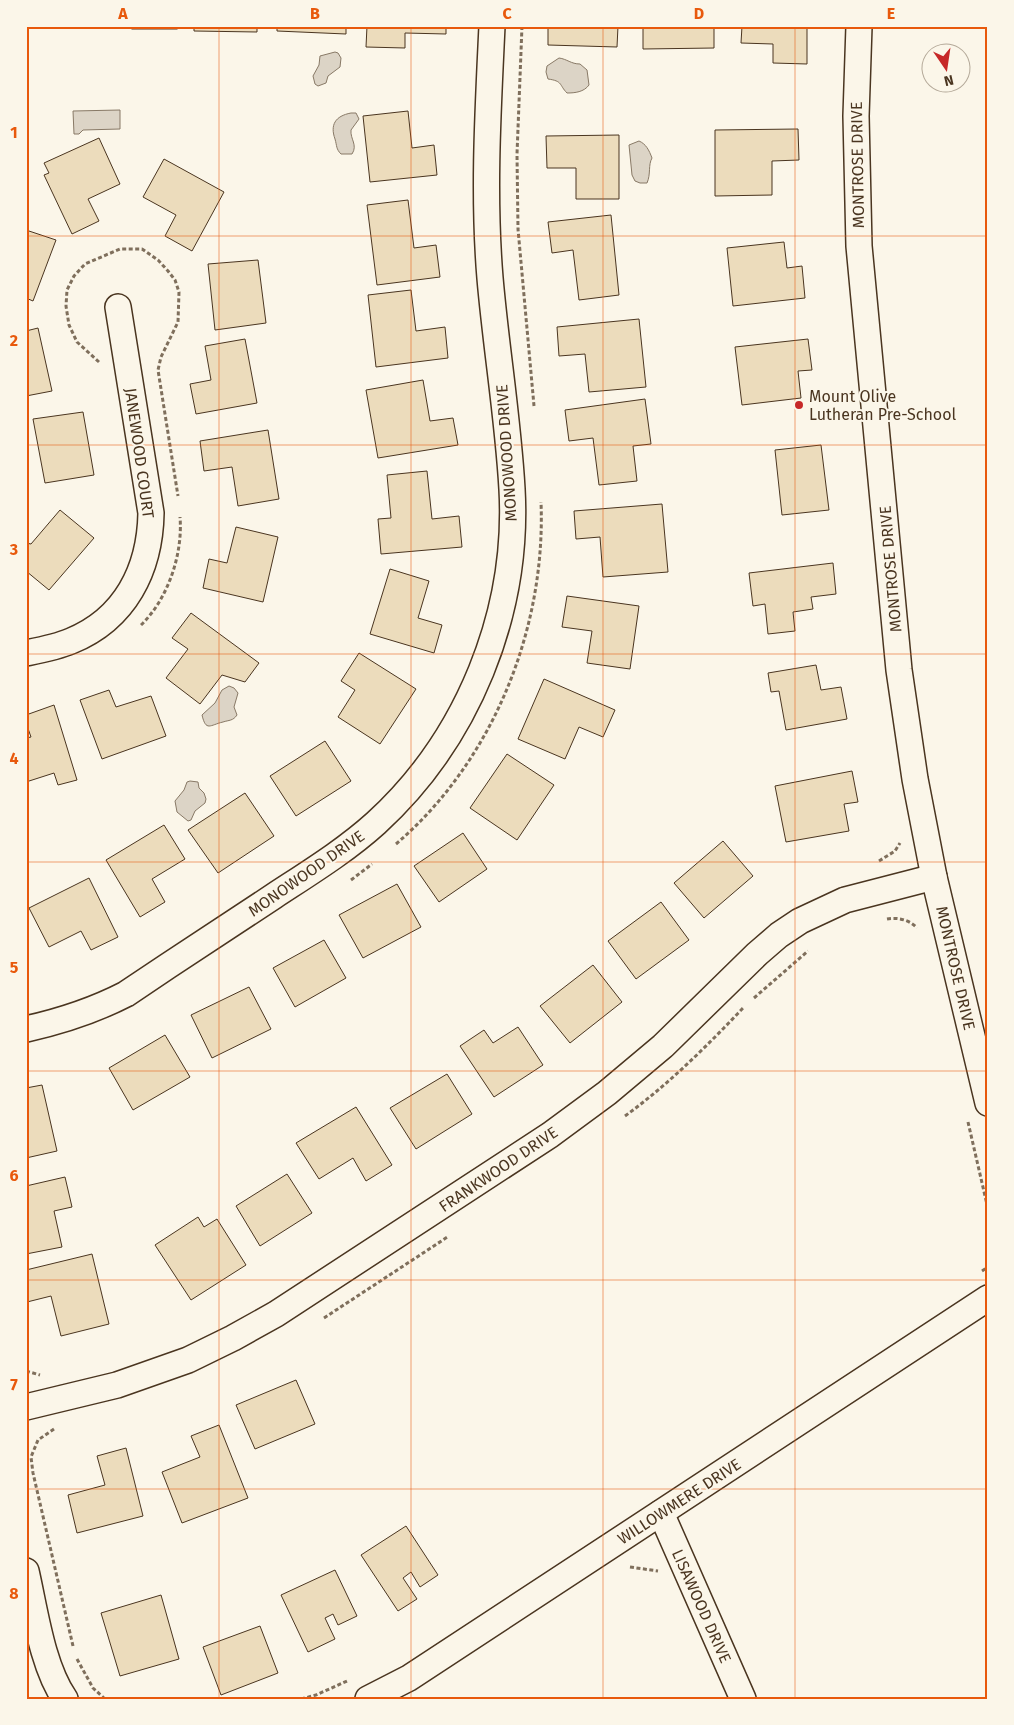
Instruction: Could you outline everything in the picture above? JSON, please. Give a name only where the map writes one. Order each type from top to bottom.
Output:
[{"type":"street","name":"MONOWOOD DRIVE","points":[[26,1030],[77,1016],[126,994],[342,851],[376,823],[407,792],[434,758],[458,721],[477,682],[493,641],[508,577],[512,534],[512,490],[490,276],[486,179],[492,26]]},
{"type":"street","name":"MONTROSE DRIVE","points":[[859,26],[856,116],[859,246],[899,670],[914,779],[934,877],[988,1103]]},
{"type":"street","name":"JANEWOOD COURT","points":[[26,653],[70,641],[105,621],[119,607],[131,590],[147,554],[151,513],[118,307]]},
{"type":"street","name":"FRANKWOOD DRIVE","points":[[26,1407],[117,1385],[179,1363],[233,1338],[276,1314],[550,1135],[608,1093],[662,1046],[757,954],[779,935],[800,921],[844,900],[934,877]]},
{"type":"street","name":"WILLOWMERE DRIVE","points":[[368,1699],[409,1678],[988,1298]]},
{"type":"street","name":"LISAWOOD DRIVE","points":[[660,1513],[743,1699]]},
{"type":"street","points":[[26,1571],[45,1654],[65,1699]]},
{"type":"path","points":[[522,26],[517,154],[518,229],[534,410]]},
{"type":"path","points":[[104,366],[77,342],[69,325],[66,306],[67,290],[74,276],[86,264],[120,250],[142,249],[158,260]]},
{"type":"path","points":[[392,848],[433,807],[457,777],[481,743],[500,704],[520,657],[530,618],[541,547],[541,499]]},
{"type":"path","points":[[875,862],[882,860],[895,851],[901,842],[901,835]]},
{"type":"path","points":[[347,882],[378,860]]},
{"type":"path","points":[[879,921],[895,918],[913,923],[923,934]]},
{"type":"path","points":[[618,1121],[648,1099],[685,1066],[751,1001],[814,947]]},
{"type":"path","points":[[966,1114],[988,1209]]},
{"type":"path","points":[[321,1320],[449,1236]]},
{"type":"path","points":[[26,1371],[45,1375]]},
{"type":"path","points":[[63,1427],[38,1440],[31,1456],[33,1473],[75,1654],[93,1688],[105,1699]]},
{"type":"path","points":[[625,1570],[631,1567],[646,1568],[658,1571],[663,1576]]},
{"type":"shaded area","points":[[335,52],[341,58],[340,67],[328,76],[326,83],[318,86],[315,84],[313,76],[319,65],[320,56]]},
{"type":"shaded area","points":[[559,58],[580,64],[587,70],[589,85],[585,89],[579,92],[567,93],[558,82],[548,79],[547,66]]},
{"type":"shaded area","points":[[120,110],[120,129],[83,130],[79,134],[74,134],[73,111]]},
{"type":"shaded area","points":[[356,113],[359,119],[351,130],[354,151],[352,154],[341,154],[338,151],[333,129],[335,122],[341,116]]},
{"type":"shaded area","points":[[639,141],[644,144],[652,158],[647,183],[635,181],[632,175],[629,145]]},
{"type":"shaded area","points":[[229,686],[238,693],[234,707],[237,715],[231,720],[212,726],[205,724],[202,715],[215,703],[222,690]]},
{"type":"shaded area","points":[[187,782],[198,782],[199,788],[204,793],[206,799],[205,803],[195,811],[191,820],[188,821],[177,812],[175,801],[184,790]]},
{"type":"building","points":[[132,26],[177,26],[177,29],[132,29]]},
{"type":"building","points":[[194,26],[257,26],[257,32],[194,31]]},
{"type":"building","points":[[277,26],[346,26],[346,34],[277,31]]},
{"type":"building","points":[[367,26],[446,26],[446,34],[405,33],[405,48],[366,47]]},
{"type":"building","points":[[548,26],[618,26],[617,47],[548,45]]},
{"type":"building","points":[[643,26],[714,26],[714,48],[643,49]]},
{"type":"building","points":[[742,26],[807,28],[807,64],[773,63],[773,44],[741,43]]},
{"type":"building","points":[[408,111],[412,148],[434,145],[437,175],[370,182],[363,116]]},
{"type":"building","points":[[798,129],[799,160],[772,161],[772,195],[715,196],[715,130]]},
{"type":"building","points":[[619,135],[619,199],[576,199],[576,168],[547,168],[546,136]]},
{"type":"building","points":[[99,138],[120,184],[88,199],[99,221],[72,234],[44,175],[49,173],[44,163]]},
{"type":"building","points":[[164,159],[224,192],[192,251],[165,236],[176,215],[143,197]]},
{"type":"building","points":[[408,200],[414,248],[436,245],[440,277],[377,285],[367,205]]},
{"type":"building","points":[[611,215],[619,295],[579,300],[573,250],[552,253],[548,222]]},
{"type":"building","points":[[26,230],[56,240],[33,301],[26,298]]},
{"type":"building","points":[[784,242],[787,268],[802,266],[805,298],[733,306],[727,248]]},
{"type":"building","points":[[258,260],[266,323],[215,330],[208,264]]},
{"type":"building","points":[[411,290],[416,331],[445,327],[448,358],[376,367],[368,295]]},
{"type":"building","points":[[639,319],[646,387],[589,392],[585,354],[559,356],[557,327]]},
{"type":"building","points":[[38,328],[52,391],[26,396],[26,331]]},
{"type":"building","points":[[245,339],[257,403],[196,414],[190,384],[211,380],[205,346]]},
{"type":"building","points":[[808,339],[812,370],[798,371],[801,398],[742,405],[735,347]]},
{"type":"building","points":[[423,380],[430,421],[453,418],[458,445],[378,458],[366,390]]},
{"type":"building","points":[[645,399],[651,444],[633,446],[637,481],[599,485],[593,438],[569,441],[565,410]]},
{"type":"building","points":[[83,412],[94,475],[45,483],[33,419]]},
{"type":"building","points":[[268,430],[279,499],[238,506],[232,467],[204,471],[200,441]]},
{"type":"building","points":[[821,445],[829,510],[782,515],[775,450]]},
{"type":"building","points":[[427,471],[432,519],[459,516],[462,547],[381,554],[378,519],[391,518],[387,475]]},
{"type":"building","points":[[662,504],[668,572],[603,577],[600,537],[576,539],[574,511]]},
{"type":"building","points":[[60,510],[94,538],[49,590],[26,571],[26,543],[31,544]]},
{"type":"building","points":[[236,527],[278,537],[263,602],[203,588],[209,559],[227,563]]},
{"type":"building","points":[[833,563],[836,594],[811,597],[813,609],[793,612],[795,631],[768,634],[765,604],[753,606],[749,573]]},
{"type":"building","points":[[390,569],[429,581],[418,618],[442,625],[434,653],[370,634]]},
{"type":"building","points":[[567,596],[639,606],[630,669],[587,663],[592,631],[562,627]]},
{"type":"building","points":[[191,613],[259,663],[245,682],[222,675],[200,704],[166,678],[188,649],[172,638]]},
{"type":"building","points":[[359,653],[416,689],[380,744],[338,717],[355,690],[341,681]]},
{"type":"building","points":[[816,665],[821,690],[841,687],[847,719],[786,730],[779,691],[771,692],[768,673]]},
{"type":"building","points":[[544,679],[615,710],[603,737],[579,727],[565,759],[518,739]]},
{"type":"building","points":[[109,690],[116,707],[151,696],[166,736],[102,759],[80,700]]},
{"type":"building","points":[[54,705],[77,780],[58,785],[54,773],[26,782],[26,738],[31,737],[26,723],[26,715]]},
{"type":"building","points":[[325,741],[351,781],[296,816],[270,776]]},
{"type":"building","points":[[507,754],[554,785],[517,840],[470,808]]},
{"type":"building","points":[[852,771],[858,802],[844,804],[849,831],[786,842],[775,786]]},
{"type":"building","points":[[245,793],[274,836],[218,873],[188,830]]},
{"type":"building","points":[[164,825],[185,859],[152,879],[165,902],[140,917],[106,860]]},
{"type":"building","points":[[463,833],[487,869],[439,902],[414,866]]},
{"type":"building","points":[[723,841],[753,876],[704,918],[674,883]]},
{"type":"building","points":[[89,878],[118,937],[91,950],[81,931],[49,947],[29,908]]},
{"type":"building","points":[[397,884],[421,927],[363,958],[339,915]]},
{"type":"building","points":[[661,902],[689,940],[636,979],[608,941]]},
{"type":"building","points":[[324,940],[346,978],[295,1007],[273,968]]},
{"type":"building","points":[[593,965],[622,1002],[570,1043],[540,1006]]},
{"type":"building","points":[[249,987],[271,1029],[212,1058],[191,1015]]},
{"type":"building","points":[[518,1027],[543,1065],[494,1097],[460,1046],[484,1030],[493,1043]]},
{"type":"building","points":[[165,1035],[190,1077],[133,1110],[109,1068]]},
{"type":"building","points":[[447,1074],[472,1114],[416,1149],[390,1108]]},
{"type":"building","points":[[42,1085],[57,1151],[26,1158],[26,1088]]},
{"type":"building","points":[[356,1107],[392,1165],[366,1181],[353,1158],[319,1179],[296,1143]]},
{"type":"building","points":[[287,1174],[312,1213],[260,1246],[236,1206]]},
{"type":"building","points":[[65,1177],[72,1207],[54,1211],[62,1247],[26,1254],[26,1186]]},
{"type":"building","points":[[198,1217],[204,1227],[217,1219],[246,1265],[191,1300],[155,1245]]},
{"type":"building","points":[[92,1254],[109,1324],[61,1336],[51,1296],[27,1302],[26,1270]]},
{"type":"building","points":[[296,1380],[315,1424],[255,1449],[236,1405]]},
{"type":"building","points":[[219,1425],[248,1498],[182,1523],[162,1472],[200,1457],[191,1436]]},
{"type":"building","points":[[126,1448],[143,1516],[77,1533],[68,1495],[105,1485],[97,1456]]},
{"type":"building","points":[[406,1526],[438,1575],[420,1587],[411,1572],[403,1578],[417,1599],[398,1611],[361,1555]]},
{"type":"building","points":[[335,1570],[357,1616],[338,1625],[333,1614],[325,1618],[335,1639],[308,1652],[281,1595]]},
{"type":"building","points":[[161,1595],[179,1659],[120,1676],[101,1613]]},
{"type":"building","points":[[260,1626],[278,1673],[221,1695],[203,1647]]},
{"type":"place","name":"Mount Olive Lutheran Pre-School","points":[[799,405]]}]
